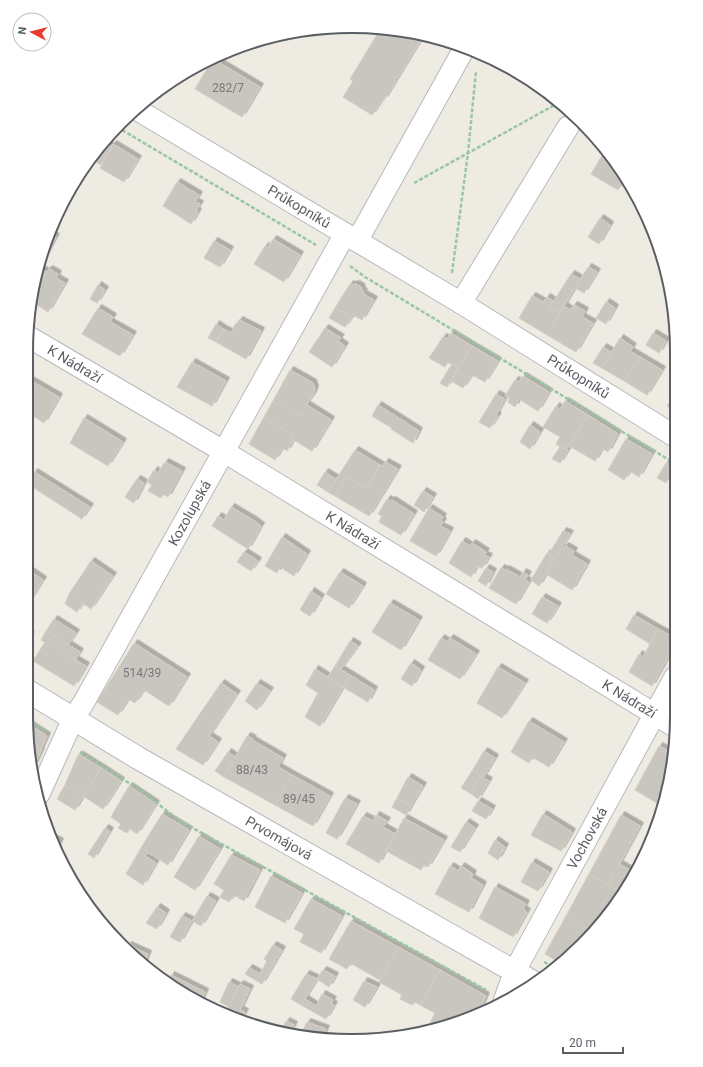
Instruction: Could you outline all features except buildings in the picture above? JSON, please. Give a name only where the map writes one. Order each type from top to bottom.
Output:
[{"type":"street","name":"Kozolupská","points":[[42,788],[73,719],[84,702],[333,255],[351,237],[462,53]]},
{"type":"street","name":"Průkopníků","points":[[141,112],[455,299],[670,433]]},
{"type":"street","points":[[455,299],[568,127]]},
{"type":"street","name":"K Nádraží","points":[[34,340],[223,451],[670,723]]},
{"type":"street","name":"Vochovská","points":[[497,997],[524,977],[654,714],[670,687]]},
{"type":"street","name":"Prvomájová","points":[[33,694],[138,758],[524,977]]},
{"type":"path","points":[[455,299],[476,68]]},
{"type":"path","points":[[413,184],[554,106]]},
{"type":"path","points":[[122,130],[333,255],[371,282],[670,460]]},
{"type":"path","points":[[33,724],[140,790],[180,821],[497,997]]}]
